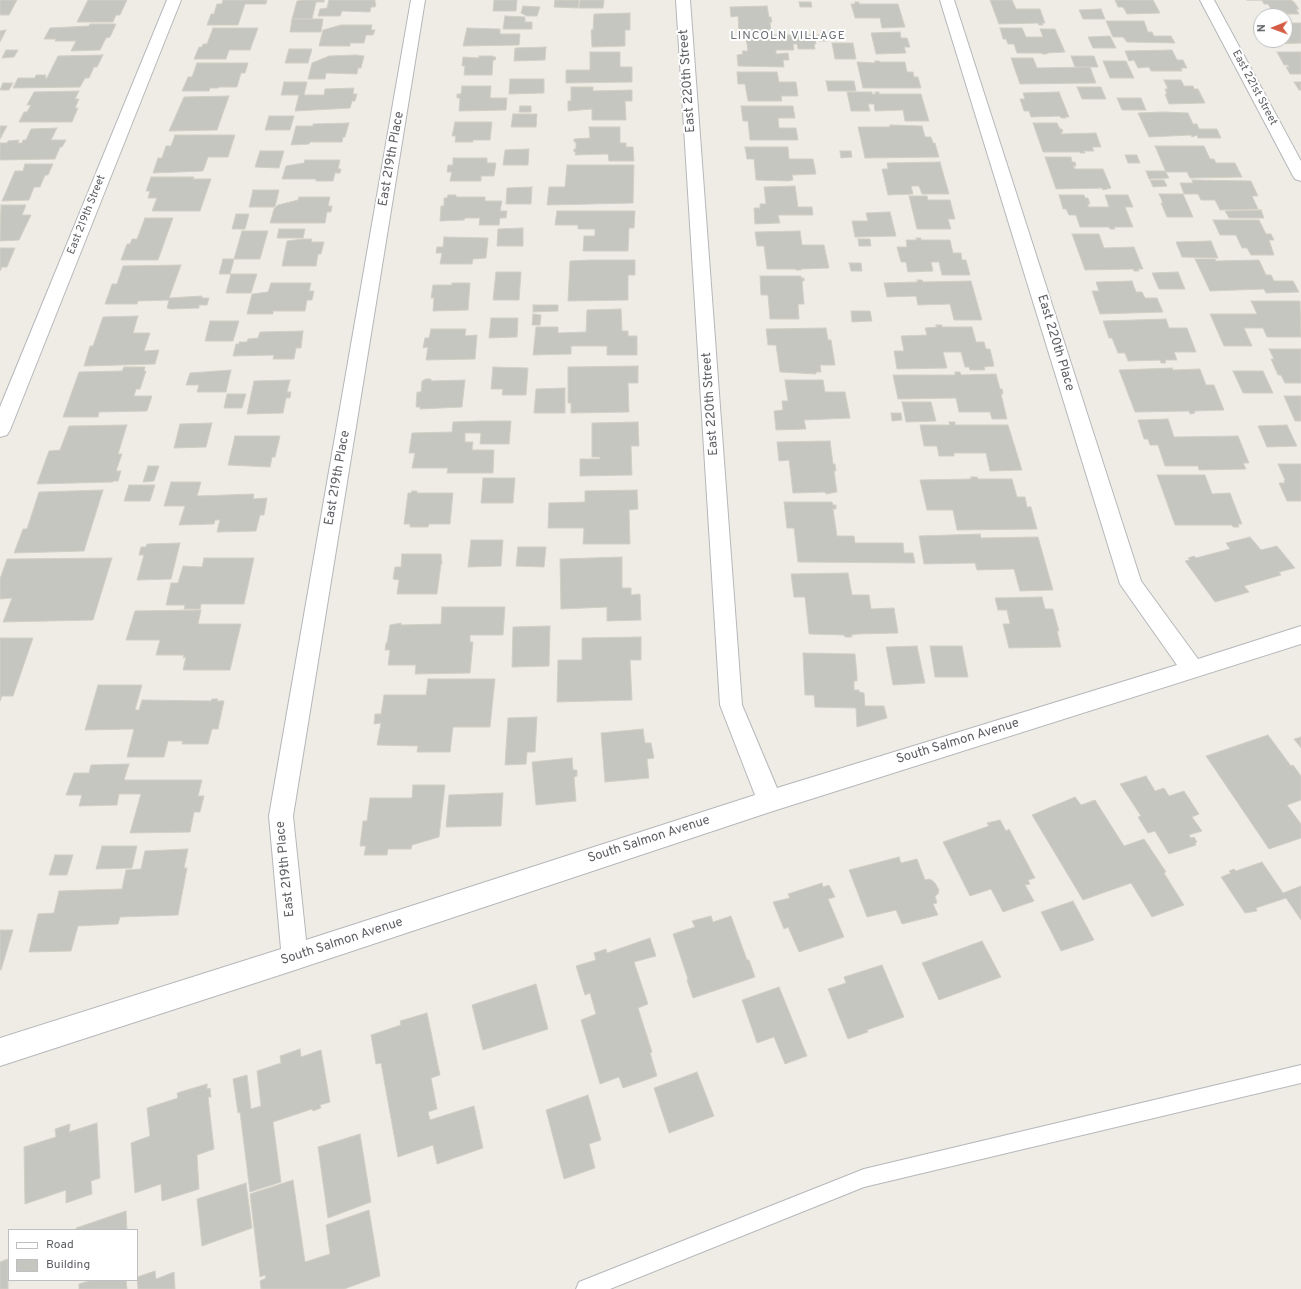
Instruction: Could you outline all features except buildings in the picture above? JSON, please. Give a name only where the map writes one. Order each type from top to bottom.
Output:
[{"type":"street","name":"East 219th Street","points":[[0,430],[174,0]]},
{"type":"street","name":"East 219th Place","points":[[295,957],[281,816],[418,0]]},
{"type":"street","name":"East 220th Street","points":[[683,0],[731,705],[770,801]]},
{"type":"street","name":"East 220th Place","points":[[947,0],[1131,584],[1193,670]]},
{"type":"street","name":"East 221st Street","points":[[1207,0],[1301,176]]},
{"type":"street","name":"South Salmon Avenue","points":[[0,1052],[770,801],[1301,635]]},
{"type":"lane","points":[[586,1289],[864,1178],[1301,1074]]},
{"type":"district","name":"LINCOLN VILLAGE","points":[[788,37]]}]
